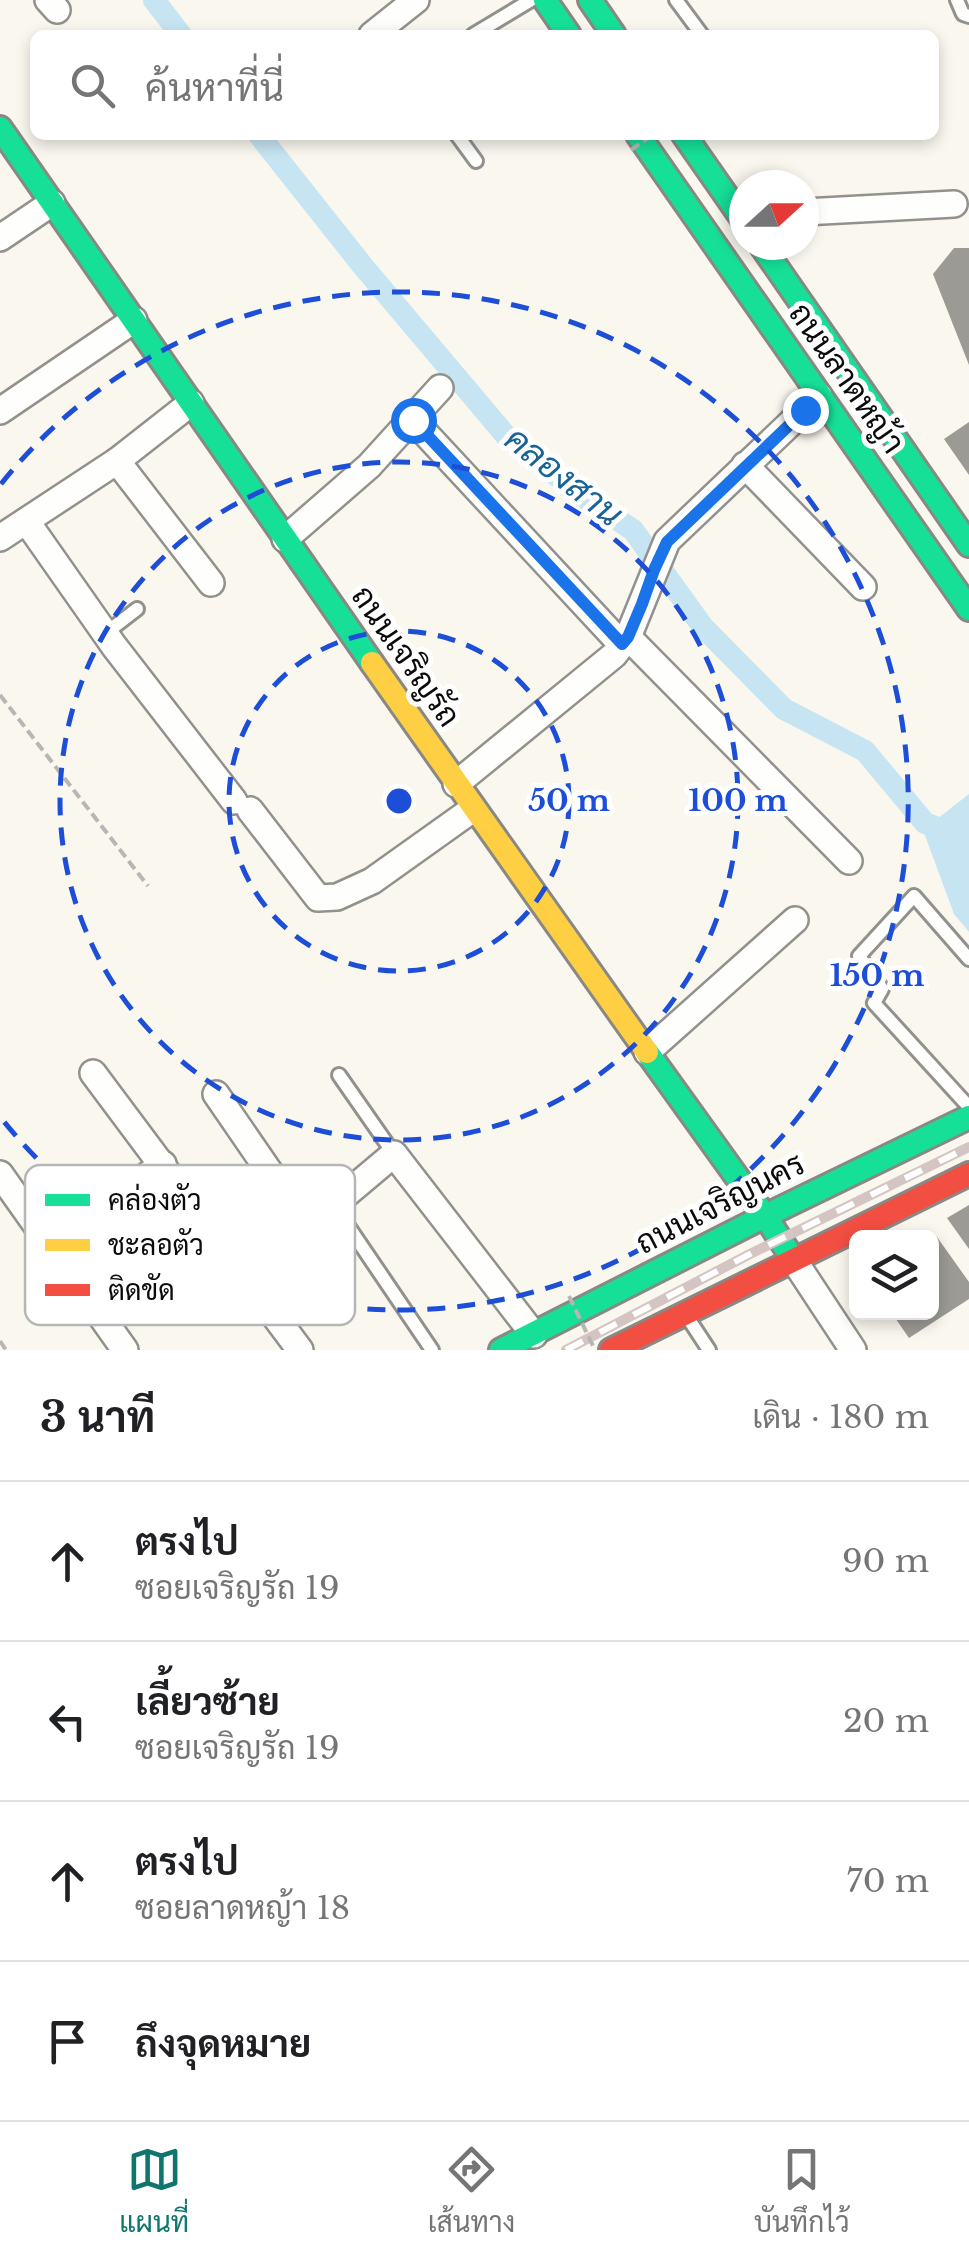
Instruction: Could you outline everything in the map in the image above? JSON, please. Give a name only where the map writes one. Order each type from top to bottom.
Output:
[{"type":"main road","points":[[544,0],[565,30]]},
{"type":"main road","points":[[590,0],[611,30]]},
{"type":"main road","name":"ถนนเจริญรัถ","points":[[0,128],[793,1260]]},
{"type":"main road","points":[[692,140],[729,196]]},
{"type":"main road","name":"ถนนลาดหญ้า","points":[[635,142],[969,609]]},
{"type":"main road","name":"ถนนลาดหญ้า","points":[[771,260],[969,545]]},
{"type":"main road","name":"ถนนเจริญนคร","points":[[501,1350],[969,1117]]},
{"type":"main road","points":[[629,1346],[969,1174]]},
{"type":"street","points":[[378,30],[416,0]]},
{"type":"street","points":[[0,238],[52,202]]},
{"type":"street","points":[[819,211],[954,204]]},
{"type":"street","points":[[0,411],[134,320]]},
{"type":"street","points":[[285,539],[369,466],[440,388]]},
{"type":"street","points":[[456,784],[614,655],[625,641],[667,542],[819,396]]},
{"type":"street","points":[[0,538],[116,460],[191,403]]},
{"type":"street","points":[[413,420],[625,641],[849,861]]},
{"type":"street","points":[[116,460],[211,583]]},
{"type":"street","points":[[745,465],[863,587]]},
{"type":"street","points":[[27,522],[106,634],[318,898],[337,897],[372,881],[473,808]]},
{"type":"street","points":[[647,1052],[795,920]]},
{"type":"street","points":[[94,1073],[163,1164]]},
{"type":"street","points":[[216,1094],[264,1165]]},
{"type":"street","points":[[355,1187],[394,1154],[534,1334]]},
{"type":"street","points":[[0,1174],[25,1210]]},
{"type":"street","points":[[793,1260],[853,1350]]},
{"type":"street","points":[[107,1325],[125,1350]]},
{"type":"street","points":[[282,1325],[300,1350]]},
{"type":"lane","points":[[481,30],[531,0]]},
{"type":"lane","points":[[676,0],[698,30]]},
{"type":"lane","points":[[958,0],[963,14],[969,16]]},
{"type":"lane","points":[[461,140],[476,161]]},
{"type":"lane","points":[[106,634],[137,610]]},
{"type":"lane","points":[[969,959],[914,896],[858,956],[882,989],[874,1003],[963,1091],[969,1108]]},
{"type":"lane","points":[[339,1075],[394,1154]]},
{"type":"lane","points":[[355,1236],[432,1350]]},
{"type":"lane","points":[[686,1315],[709,1350]]},
{"type":"path","points":[[0,695],[148,886]]},
{"type":"path","points":[[569,1296],[595,1350]]},
{"type":"path","points":[[0,1342],[6,1350]]},
{"type":"water","points":[[969,794],[969,932],[954,914],[923,830]]},
{"type":"building","points":[[954,248],[969,248],[969,365],[933,274]]},
{"type":"building","points":[[969,422],[969,475],[944,439]]},
{"type":"building","points":[[969,1205],[969,1249],[947,1218]]},
{"type":"building","points":[[939,1240],[969,1282],[969,1299],[939,1318]]},
{"type":"building","points":[[897,1320],[937,1320],[909,1338]]},
{"type":"waterway","name":"คลองสาน","points":[[154,0],[177,30]]},
{"type":"waterway","name":"คลองสาน","points":[[263,140],[507,437],[633,530],[703,627],[784,709],[865,751],[925,823],[963,838],[969,868]]},
{"type":"railway","points":[[566,1350],[969,1147]]},
{"type":"traffic: fast","points":[[545,0],[566,30]]},
{"type":"traffic: fast","points":[[590,0],[611,30]]},
{"type":"traffic: fast","points":[[0,128],[372,663]]},
{"type":"traffic: fast","points":[[641,140],[969,609]]},
{"type":"traffic: fast","points":[[687,140],[729,200]]},
{"type":"traffic: fast","points":[[771,260],[969,545]]},
{"type":"traffic: fast","points":[[647,1052],[793,1259]]},
{"type":"traffic: fast","points":[[501,1350],[969,1117]]},
{"type":"traffic: slow","points":[[372,663],[647,1052]]},
{"type":"traffic: jam","points":[[611,1350],[969,1174]]},
{"type":"route","points":[[413,420],[622,644],[667,542],[805,410]]}]
